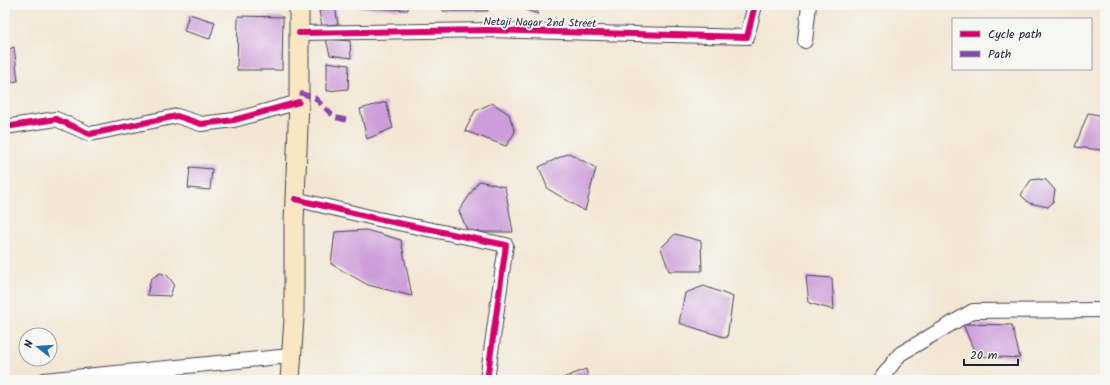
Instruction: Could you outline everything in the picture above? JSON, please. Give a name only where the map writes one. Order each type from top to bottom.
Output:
[{"type":"main road","points":[[290,380],[290,356],[294,318],[295,199],[299,102],[299,5]]},
{"type":"street","name":"Netaji Nagar 2nd Street","points":[[299,33],[489,30],[747,37],[755,5]]},
{"type":"street","points":[[805,41],[809,5]]},
{"type":"street","points":[[5,127],[56,119],[90,134],[177,116],[201,124],[234,120],[299,102]]},
{"type":"street","points":[[295,199],[378,219],[506,245],[487,380]]},
{"type":"street","points":[[880,380],[900,354],[973,311],[1105,310]]},
{"type":"street","points":[[44,380],[290,356]]},
{"type":"building","points":[[349,5],[408,5],[408,10],[349,7]]},
{"type":"building","points":[[442,5],[486,5],[488,11],[443,11]]},
{"type":"building","points":[[511,5],[536,5],[538,14]]},
{"type":"building","points":[[335,6],[338,24],[322,26],[319,11]]},
{"type":"building","points":[[189,14],[215,22],[210,39],[184,31]]},
{"type":"building","points":[[238,16],[283,17],[282,70],[237,70]]},
{"type":"building","points":[[326,39],[350,41],[351,58],[330,55]]},
{"type":"building","points":[[14,47],[18,81],[5,83],[5,51]]},
{"type":"building","points":[[327,62],[349,65],[348,89],[327,91]]},
{"type":"building","points":[[386,102],[393,128],[367,139],[360,109]]},
{"type":"building","points":[[492,103],[509,114],[515,132],[506,146],[465,131],[475,111]]},
{"type":"building","points":[[1088,113],[1105,116],[1105,139],[1101,150],[1075,147]]},
{"type":"building","points":[[569,153],[596,168],[585,211],[548,189],[539,167]]},
{"type":"building","points":[[190,167],[212,169],[210,190],[188,188]]},
{"type":"building","points":[[1031,180],[1046,180],[1055,190],[1053,202],[1048,207],[1029,203],[1021,195]]},
{"type":"building","points":[[479,181],[505,187],[513,232],[468,232],[459,211]]},
{"type":"building","points":[[366,230],[401,240],[412,296],[368,285],[331,264],[335,232]]},
{"type":"building","points":[[675,234],[701,241],[702,271],[669,271],[661,248]]},
{"type":"building","points":[[160,273],[167,275],[174,284],[170,296],[147,295],[151,279]]},
{"type":"building","points":[[806,276],[832,278],[834,310],[809,303]]},
{"type":"building","points":[[704,286],[733,297],[727,338],[679,323],[685,293]]},
{"type":"building","points":[[963,324],[1012,325],[1020,358],[976,356]]},
{"type":"building","points":[[586,369],[589,380],[558,380]]},
{"type":"marked path","points":[[300,93],[315,98],[334,117],[346,120]]},
{"type":"cycle path","points":[[299,33],[489,30],[747,37],[755,5]]},
{"type":"cycle path","points":[[5,127],[56,119],[90,134],[177,116],[201,124],[234,120],[299,102]]},
{"type":"cycle path","points":[[295,199],[378,219],[506,245],[487,380]]}]
